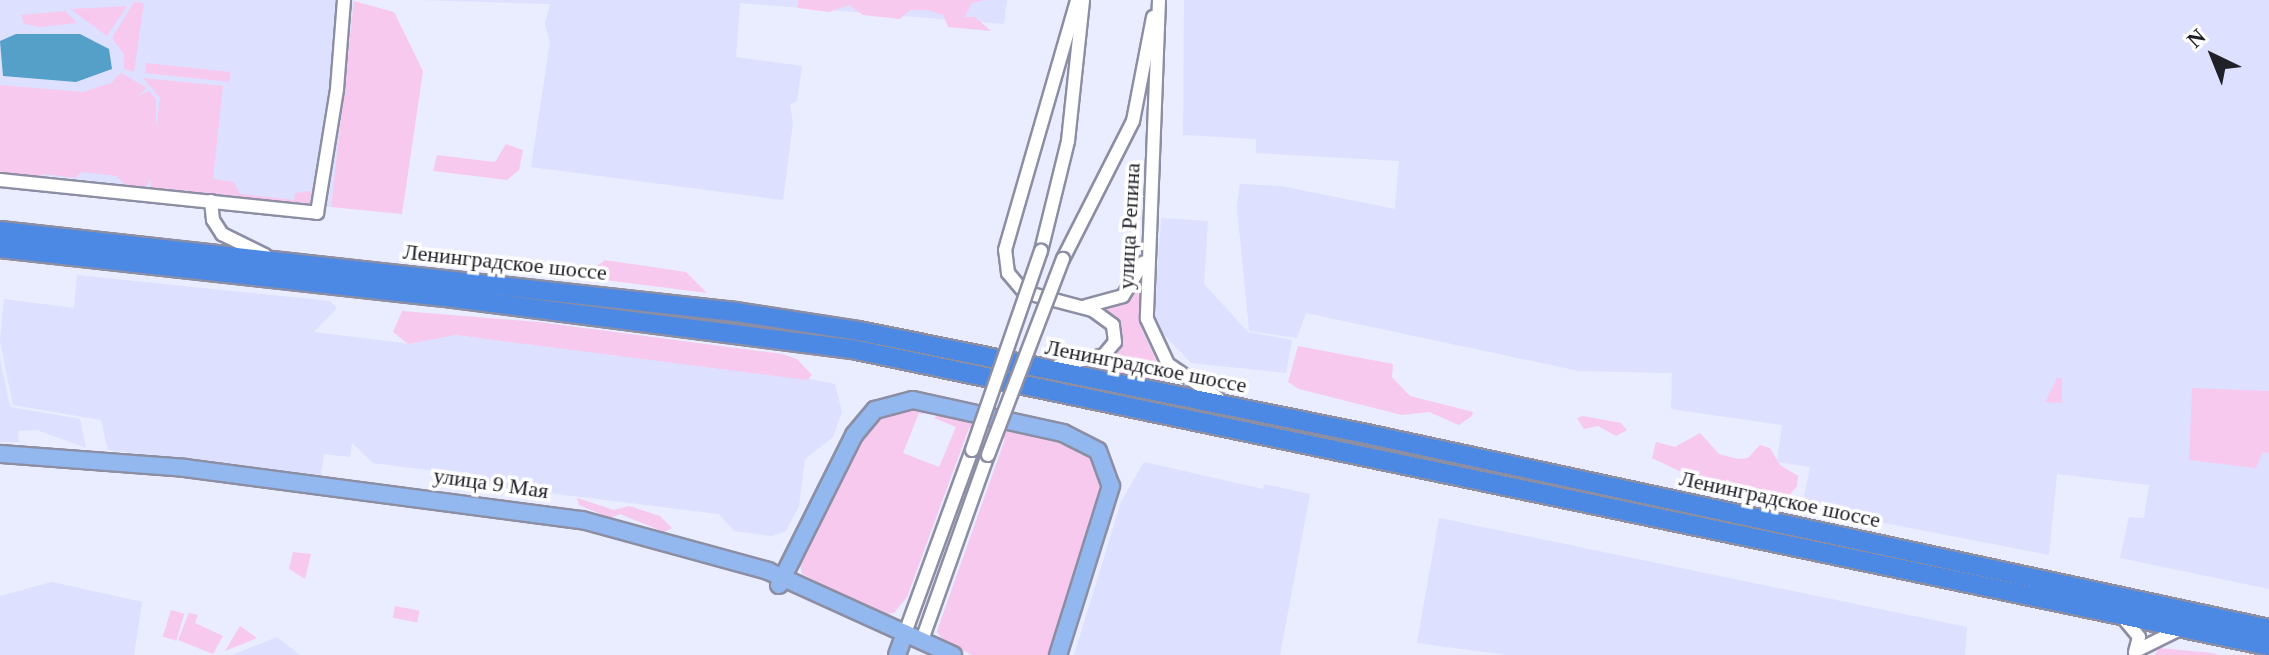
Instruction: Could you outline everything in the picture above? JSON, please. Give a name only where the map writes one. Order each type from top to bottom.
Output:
[{"type":"highway","name":"Ленинградское шоссе","points":[[0,231],[736,312],[1238,409],[2269,629]]},
{"type":"highway","name":"Ленинградское шоссе","points":[[0,248],[830,345],[2100,608],[2269,646]]},
{"type":"main road","points":[[780,582],[854,435],[875,410],[913,400],[1063,433],[1098,451],[1111,486],[1058,655]]},
{"type":"main road","name":"улица 9 Мая","points":[[0,454],[154,464],[530,510],[657,539],[780,582],[901,643],[953,655]]},
{"type":"main road","name":"улица 9 Мая","points":[[0,465],[139,472],[519,519],[680,555],[780,582]]},
{"type":"street","points":[[0,180],[317,213],[337,89],[344,0]]},
{"type":"street","points":[[1037,368],[1091,360],[1115,342],[1112,323],[1079,306],[1031,296],[1011,280],[1005,263],[1007,240],[1045,126],[1077,0]]},
{"type":"street","points":[[901,643],[1041,251],[1068,141],[1083,0]]},
{"type":"street","points":[[921,650],[988,455],[1063,259],[1133,121],[1158,0]]},
{"type":"street","name":"улица Репина","points":[[1158,0],[1147,319],[1158,349],[1183,378],[1238,409]]},
{"type":"street","points":[[211,201],[213,220],[222,234],[279,261]]},
{"type":"street","points":[[1079,306],[1123,296],[1134,283],[1147,251]]},
{"type":"street","points":[[2100,608],[2132,623],[2139,637],[2134,654]]},
{"type":"street","points":[[2134,654],[2157,636],[2189,629]]},
{"type":"shaded area","points":[[0,0],[354,0],[331,207],[0,171]]},
{"type":"shaded area","points":[[418,0],[1007,0],[1004,24],[740,3],[736,57],[802,66],[797,101],[790,104],[793,123],[783,200],[531,167],[550,42],[545,24],[550,4]]},
{"type":"shaded area","points":[[798,0],[985,0],[972,3],[965,17],[975,17],[991,31],[948,27],[943,15],[928,10],[910,10],[900,19],[863,15],[849,5],[829,12],[798,8]]},
{"type":"shaded area","points":[[1184,0],[2269,0],[2269,589],[2120,558],[2129,517],[2144,518],[2149,485],[2057,474],[2049,555],[1802,507],[1810,467],[1777,462],[1782,425],[1671,409],[1672,373],[1579,371],[1306,313],[1297,338],[1249,331],[1237,207],[1240,184],[1281,186],[1395,209],[1399,161],[1256,153],[1256,139],[1183,135]]},
{"type":"shaded area","points":[[354,1],[394,12],[423,71],[402,214],[331,207]]},
{"type":"shaded area","points":[[134,2],[144,3],[134,72],[124,69],[124,54],[112,38]]},
{"type":"shaded area","points":[[127,6],[107,36],[70,9]]},
{"type":"shaded area","points":[[65,11],[77,23],[40,27],[24,24],[21,15]]},
{"type":"shaded area","points":[[146,63],[231,72],[229,82],[145,73]]},
{"type":"shaded area","points":[[121,73],[147,88],[137,96],[149,91],[156,99],[156,129],[160,98],[143,78],[223,86],[213,179],[234,182],[240,194],[294,200],[295,193],[311,191],[310,203],[302,208],[150,192],[151,179],[146,187],[125,185],[117,176],[82,172],[75,178],[44,174],[39,179],[0,175],[0,85],[83,92],[111,83]]},
{"type":"shaded area","points":[[506,144],[523,150],[519,170],[507,180],[433,171],[437,155],[495,162]]},
{"type":"shaded area","points":[[1161,218],[1208,221],[1204,284],[1248,332],[1292,340],[1286,373],[1191,363],[1161,332],[1154,321]]},
{"type":"shaded area","points":[[605,260],[686,272],[707,293],[582,277]]},
{"type":"shaded area","points":[[77,275],[330,301],[337,308],[314,332],[411,344],[436,335],[456,335],[810,379],[835,384],[842,412],[833,437],[805,459],[799,506],[786,531],[771,536],[734,531],[719,514],[443,480],[443,472],[373,463],[352,443],[350,457],[324,454],[321,475],[108,450],[101,420],[13,405],[0,341],[4,299],[74,308]]},
{"type":"shaded area","points":[[1138,288],[1142,330],[1167,384],[1096,368],[1114,352],[1120,337],[1119,322],[1104,307]]},
{"type":"shaded area","points":[[402,311],[539,322],[782,354],[797,359],[812,375],[807,380],[456,335],[408,344],[393,332]]},
{"type":"shaded area","points":[[1298,346],[1393,364],[1392,377],[1410,396],[1473,412],[1472,416],[1459,425],[1429,412],[1402,415],[1299,389],[1288,382]]},
{"type":"shaded area","points":[[0,359],[10,407],[80,419],[86,448],[37,430],[18,431],[19,442],[0,442]]},
{"type":"shaded area","points":[[2057,378],[2062,378],[2062,403],[2045,402]]},
{"type":"shaded area","points":[[2192,388],[2269,391],[2269,454],[2263,452],[2256,468],[2189,460]]},
{"type":"shaded area","points":[[920,407],[925,414],[919,413],[903,453],[939,467],[956,427],[934,418],[942,412],[1072,442],[1102,468],[1100,504],[1048,655],[972,655],[942,640],[937,631],[1005,439],[969,428],[907,597],[894,613],[880,615],[802,574],[799,561],[857,441],[884,411]]},
{"type":"shaded area","points":[[1583,416],[1621,423],[1627,430],[1616,436],[1598,426],[1584,429],[1577,418]]},
{"type":"shaded area","points":[[1700,433],[1719,454],[1738,459],[1748,458],[1760,445],[1770,448],[1780,465],[1798,476],[1797,486],[1784,502],[1765,499],[1696,479],[1652,458],[1656,442],[1675,447]]},
{"type":"shaded area","points":[[1144,462],[1263,489],[1264,484],[1310,494],[1280,655],[1074,655],[1121,502]]},
{"type":"shaded area","points":[[577,498],[614,510],[629,506],[660,516],[672,528],[664,532],[620,514],[610,518],[579,505]]},
{"type":"shaded area","points":[[1439,518],[1967,627],[1965,655],[1507,655],[1417,643]]},
{"type":"shaded area","points":[[293,552],[311,554],[305,579],[289,569]]},
{"type":"shaded area","points":[[52,582],[142,602],[134,655],[0,655],[0,596]]},
{"type":"shaded area","points":[[395,606],[420,611],[417,623],[393,618]]},
{"type":"shaded area","points":[[171,610],[184,614],[176,641],[163,637]]},
{"type":"shaded area","points":[[189,613],[198,615],[195,623],[223,636],[213,654],[178,640]]},
{"type":"shaded area","points":[[240,626],[257,638],[225,651]]},
{"type":"shaded area","points":[[277,637],[300,655],[232,655]]},
{"type":"shaded area","points":[[2159,648],[2213,653],[2219,655],[2155,655]]},
{"type":"water","points":[[16,34],[80,34],[109,49],[112,69],[76,82],[3,76],[0,41]]}]
